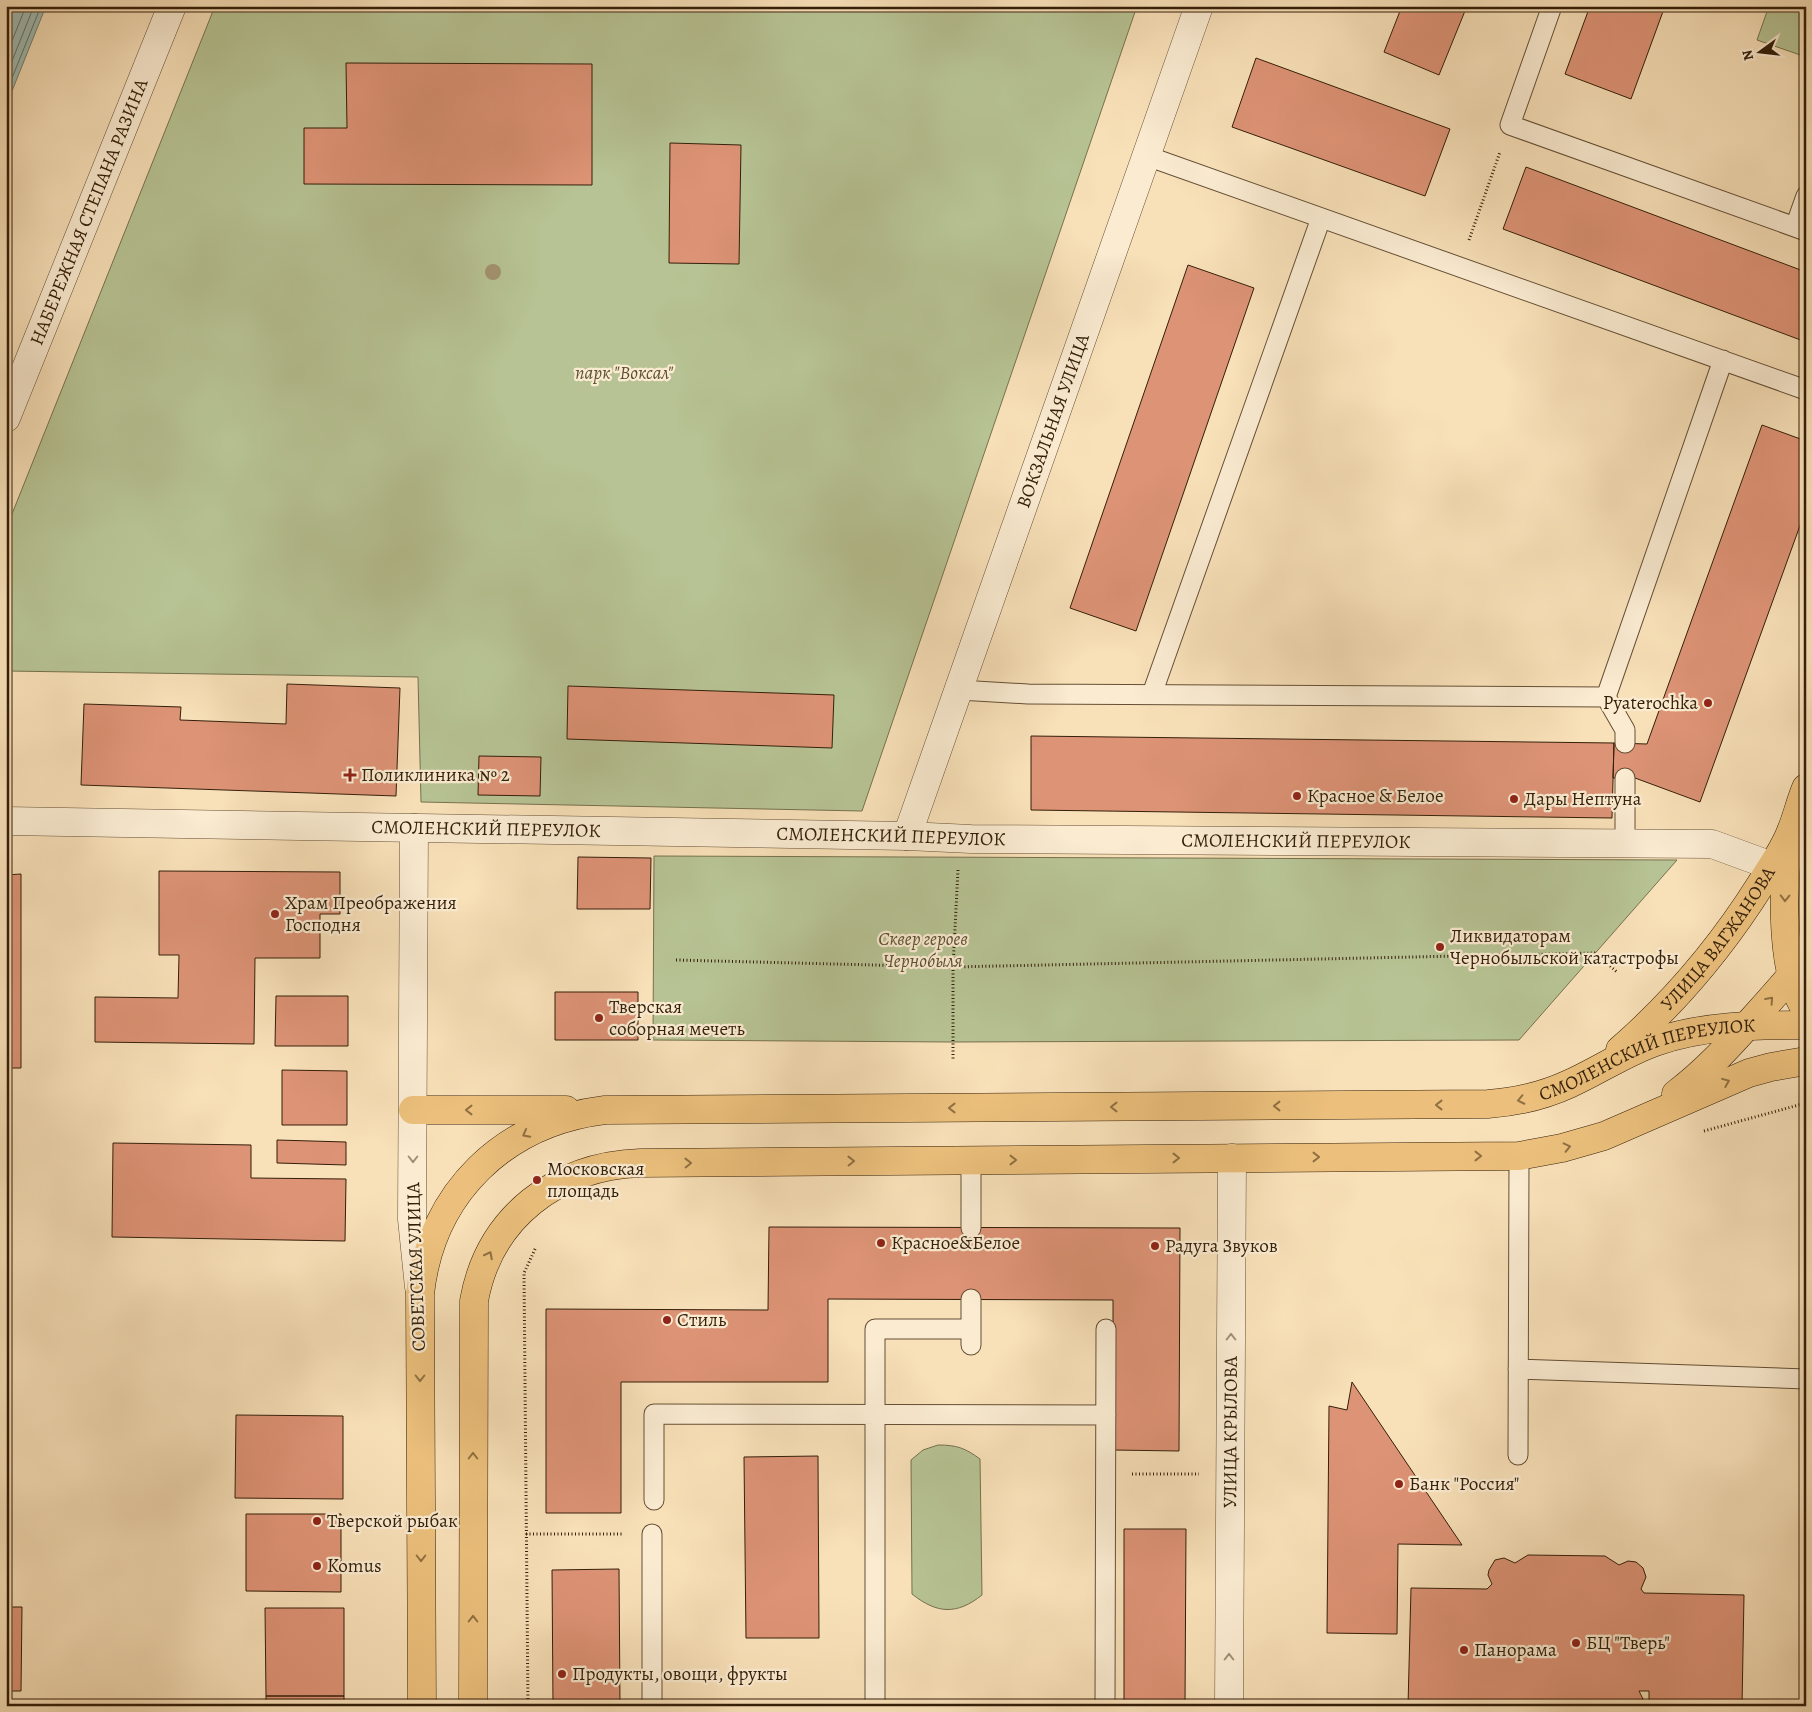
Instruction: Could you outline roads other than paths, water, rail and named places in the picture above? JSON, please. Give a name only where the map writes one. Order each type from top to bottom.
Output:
[{"type":"main road","name":"УЛИЦА ВАГЖАНОВА","points":[[1598,1068],[1639,1033],[1694,975],[1744,911],[1791,832],[1806,788]]},
{"type":"main road","points":[[1791,832],[1786,861],[1784,904],[1787,947],[1799,966],[1796,992],[1806,1009]]},
{"type":"main road","points":[[1618,1130],[1658,1107],[1688,1084],[1727,1048],[1799,966]]},
{"type":"main road","name":"СМОЛЕНСКИЙ ПЕРЕУЛОК","points":[[420,1294],[425,1261],[436,1229],[452,1200],[479,1168],[512,1142],[541,1126],[572,1115],[605,1110],[1488,1104],[1521,1100],[1554,1091],[1626,1054],[1670,1037],[1716,1028],[1747,1025],[1806,1025]]},
{"type":"main road","points":[[473,1706],[474,1301],[480,1276],[497,1241],[512,1220],[531,1201],[552,1186],[588,1171],[614,1165],[640,1164],[971,1160],[1232,1167],[1519,1156],[1576,1145],[1618,1130],[1726,1081],[1771,1067],[1806,1061]]},
{"type":"main road","points":[[413,1110],[605,1110]]},
{"type":"main road","name":"СОВЕТСКАЯ УЛИЦА","points":[[420,1294],[422,1706]]},
{"type":"street","name":"НАБЕРЕЖНАЯ СТЕПАНА РАЗИНА","points":[[6,418],[172,6]]},
{"type":"street","name":"ВОКЗАЛЬНАЯ УЛИЦА","points":[[907,836],[1199,6]]},
{"type":"street","name":"СМОЛЕНСКИЙ ПЕРЕУЛОК","points":[[6,821],[907,836],[960,839],[1712,844],[1772,866]]},
{"type":"street","name":"СОВЕТСКАЯ УЛИЦА","points":[[414,828],[412,1218],[420,1294]]},
{"type":"street","name":"УЛИЦА КРЫЛОВА","points":[[1229,1706],[1232,1167]]},
{"type":"lane","points":[[1552,6],[1510,125],[1800,229],[1806,196]]},
{"type":"lane","points":[[1146,156],[1806,390]]},
{"type":"lane","points":[[1152,694],[1321,218]]},
{"type":"lane","points":[[1625,743],[1625,730],[1606,697],[1723,360]]},
{"type":"lane","points":[[959,690],[1028,694],[1606,697]]},
{"type":"lane","points":[[1625,778],[1626,843]]},
{"type":"lane","points":[[1518,1455],[1519,1156]]},
{"type":"lane","points":[[971,1160],[971,1228]]},
{"type":"lane","points":[[875,1706],[875,1329],[971,1337],[971,1299]]},
{"type":"lane","points":[[1105,1706],[1106,1329]]},
{"type":"lane","points":[[1518,1369],[1806,1379]]},
{"type":"lane","points":[[654,1500],[654,1414],[1106,1415]]},
{"type":"lane","points":[[652,1534],[652,1706]]},
{"type":"water","points":[[6,6],[46,6],[6,106]]},
{"type":"place","name":"Pyaterochka","points":[[1708,703]]},
{"type":"place","name":"Поликлиника № 2","points":[[350,775]]},
{"type":"place","name":"Красное & Белое","points":[[1297,796]]},
{"type":"place","name":"Дары Нептуна","points":[[1514,799]]},
{"type":"place","name":"Храм Преображения Господня","points":[[275,914]]},
{"type":"place","name":"Ликвидаторам Чернобыльской катастрофы","points":[[1440,947]]},
{"type":"place","name":"Тверская соборная мечеть","points":[[599,1018]]},
{"type":"place","name":"Московская площадь","points":[[537,1180]]},
{"type":"place","name":"Красное&Белое","points":[[881,1243]]},
{"type":"place","name":"Радуга Звуков","points":[[1155,1246]]},
{"type":"place","name":"Стиль","points":[[667,1320]]},
{"type":"place","name":"Банк \"Россия\"","points":[[1399,1484]]},
{"type":"place","name":"Тверской рыбак","points":[[317,1521]]},
{"type":"place","name":"Komus","points":[[317,1566]]},
{"type":"place","name":"БЦ \"Тверь\"","points":[[1576,1643]]},
{"type":"place","name":"Панорама","points":[[1464,1650]]},
{"type":"place","name":"Продукты, овощи, фрукты","points":[[562,1674]]},
{"type":"park label","name":"парк \"Воксал\"","points":[[624,373]]},
{"type":"park label","name":"Сквер героев Чернобыля","points":[[923,950]]}]
